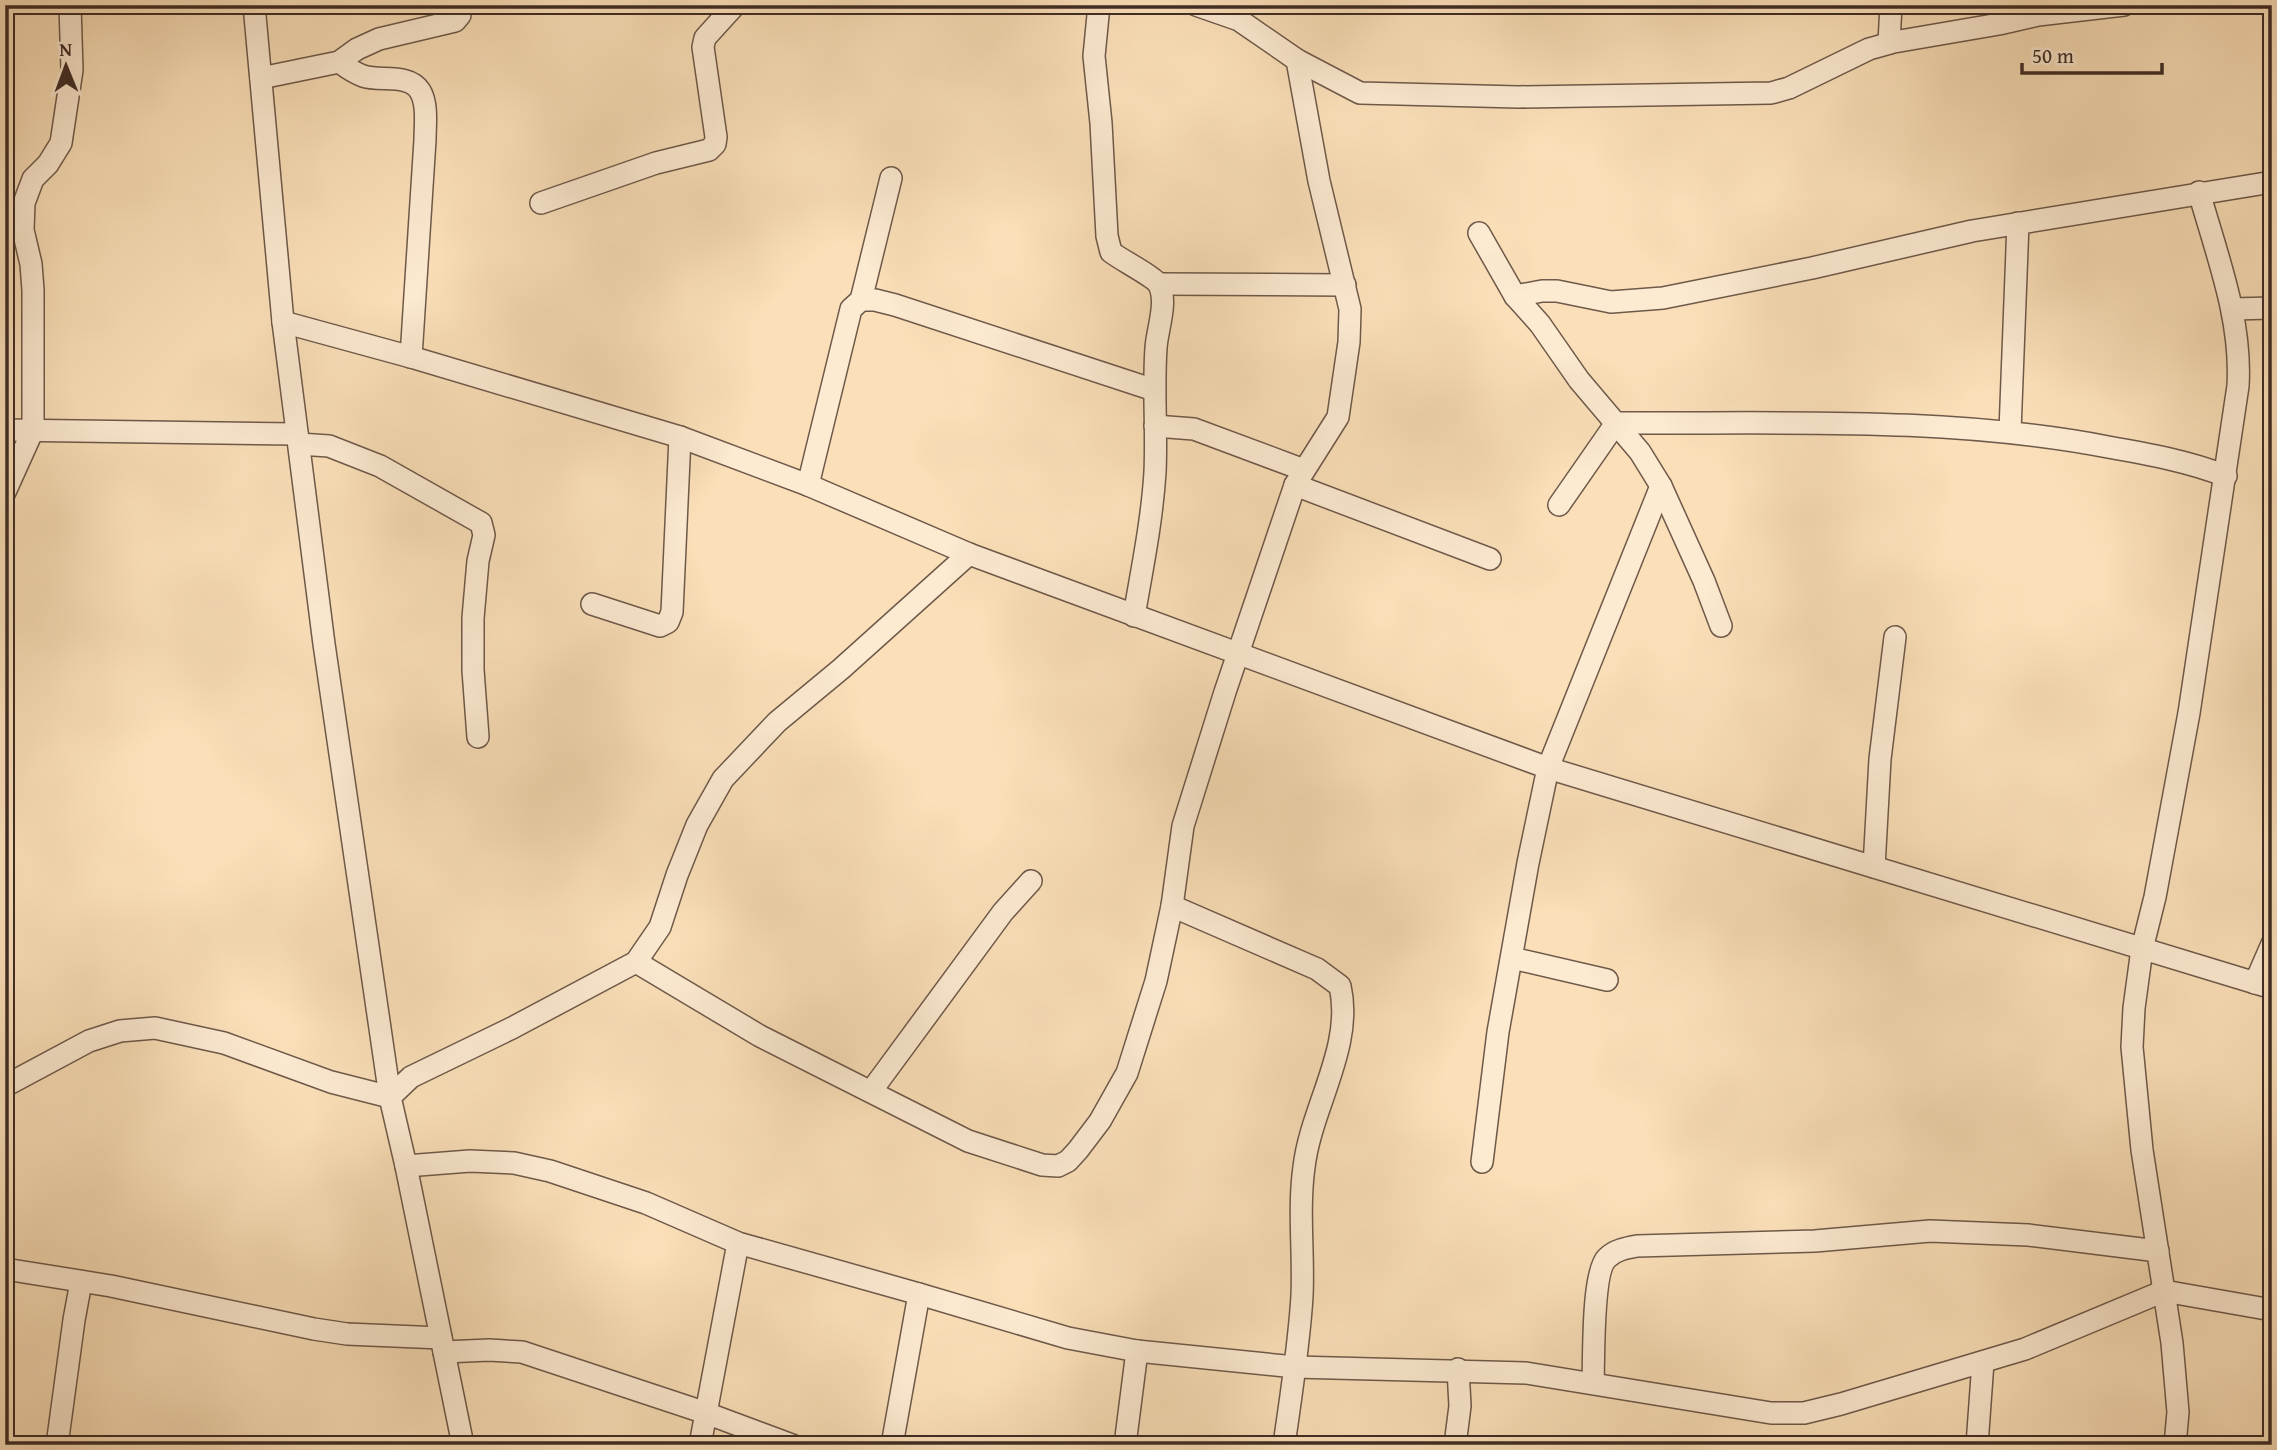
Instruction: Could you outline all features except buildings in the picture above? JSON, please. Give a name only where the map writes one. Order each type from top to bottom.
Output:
[{"type":"street","points":[[5,492],[33,430],[33,290],[31,264],[23,230],[24,203],[33,179],[56,154],[61,143],[72,70],[69,5]]},
{"type":"street","points":[[254,5],[283,322],[324,644],[390,1097],[463,1445]]},
{"type":"street","points":[[261,78],[339,62],[357,49],[379,39],[455,21],[460,15],[460,5]]},
{"type":"street","points":[[541,203],[656,163],[709,150],[715,144],[703,47],[705,38],[735,5]]},
{"type":"street","points":[[1099,5],[1094,56],[1101,123],[1107,236],[1111,252],[1141,272],[1152,276],[1159,284],[1162,296],[1154,390],[1155,472],[1149,532],[1134,616]]},
{"type":"street","points":[[1196,5],[1237,13],[1297,60],[1360,93],[1518,97],[1753,94],[1789,88],[1869,49],[1889,43],[2038,15],[2115,6]]},
{"type":"street","points":[[1889,43],[1891,5]]},
{"type":"street","points":[[636,962],[760,1036],[872,1090],[899,1107],[968,1141],[1042,1164],[1058,1166],[1068,1161],[1100,1121],[1127,1073],[1156,981],[1172,906],[1183,826],[1238,655],[1299,477],[1338,417],[1349,342],[1350,309],[1319,181],[1297,60]]},
{"type":"street","points":[[339,62],[361,76],[377,80],[403,80],[414,84],[421,92],[425,109],[425,140],[411,356]]},
{"type":"street","points":[[808,485],[851,309],[861,299],[891,178]]},
{"type":"street","points":[[1514,296],[1557,291],[1611,302],[1663,298],[1812,268],[1972,231],[2272,182]]},
{"type":"street","points":[[2175,1445],[2178,1412],[2164,1291],[2142,1150],[2132,1047],[2142,949],[2155,897],[2189,713],[2226,476],[2239,357],[2232,310],[2199,192]]},
{"type":"street","points":[[2010,431],[2018,223]]},
{"type":"street","points":[[1479,233],[1514,296],[1540,324],[1579,380],[1640,452],[1661,486],[1704,581],[1721,626]]},
{"type":"street","points":[[1159,284],[1345,285]]},
{"type":"street","points":[[861,299],[895,304],[1154,390]]},
{"type":"street","points":[[2232,310],[2272,307]]},
{"type":"street","points":[[283,322],[411,356],[680,437],[808,485],[969,554],[1548,768],[2263,985],[2272,944]]},
{"type":"street","points":[[1616,423],[1817,423],[2010,431],[2152,455],[2196,465],[2226,476]]},
{"type":"street","points":[[1559,505],[1616,423]]},
{"type":"street","points":[[1155,426],[1194,429],[1490,559]]},
{"type":"street","points":[[5,430],[298,439],[329,446],[380,466],[481,523],[484,535],[478,561],[473,618],[473,670],[478,737]]},
{"type":"street","points":[[592,604],[660,626],[668,622],[672,612],[680,437]]},
{"type":"street","points":[[1482,1162],[1498,1032],[1548,768],[1661,486]]},
{"type":"street","points":[[390,1097],[411,1077],[512,1028],[636,962],[660,927],[697,825],[723,779],[776,722],[841,669],[969,554]]},
{"type":"street","points":[[1874,867],[1880,759],[1895,637]]},
{"type":"street","points":[[872,1090],[1003,912],[1031,881]]},
{"type":"street","points":[[1172,906],[1317,969],[1340,986],[1344,1004],[1333,1065],[1307,1141],[1303,1171],[1302,1294],[1284,1445]]},
{"type":"street","points":[[1512,958],[1607,980]]},
{"type":"street","points":[[5,1086],[89,1041],[120,1031],[155,1028],[224,1042],[331,1082],[390,1097]]},
{"type":"street","points":[[406,1166],[470,1161],[514,1163],[550,1171],[646,1203],[738,1243],[1068,1338],[1137,1351],[1294,1367],[1458,1369],[1526,1373],[1771,1413],[1804,1413],[1841,1405],[2025,1349],[2164,1291],[2272,1310]]},
{"type":"street","points":[[1593,1383],[1598,1278],[1604,1260],[1619,1249],[1637,1246],[1815,1241],[1930,1231],[2028,1235],[2158,1251]]},
{"type":"street","points":[[701,1445],[738,1243]]},
{"type":"street","points":[[5,1269],[111,1286],[314,1329],[522,1352],[706,1413],[792,1445]]},
{"type":"street","points":[[58,1445],[81,1282]]},
{"type":"street","points":[[892,1445],[919,1294]]},
{"type":"street","points":[[1125,1445],[1137,1351]]},
{"type":"street","points":[[1977,1445],[1983,1362]]},
{"type":"street","points":[[1455,1445],[1460,1406],[1458,1369]]}]
